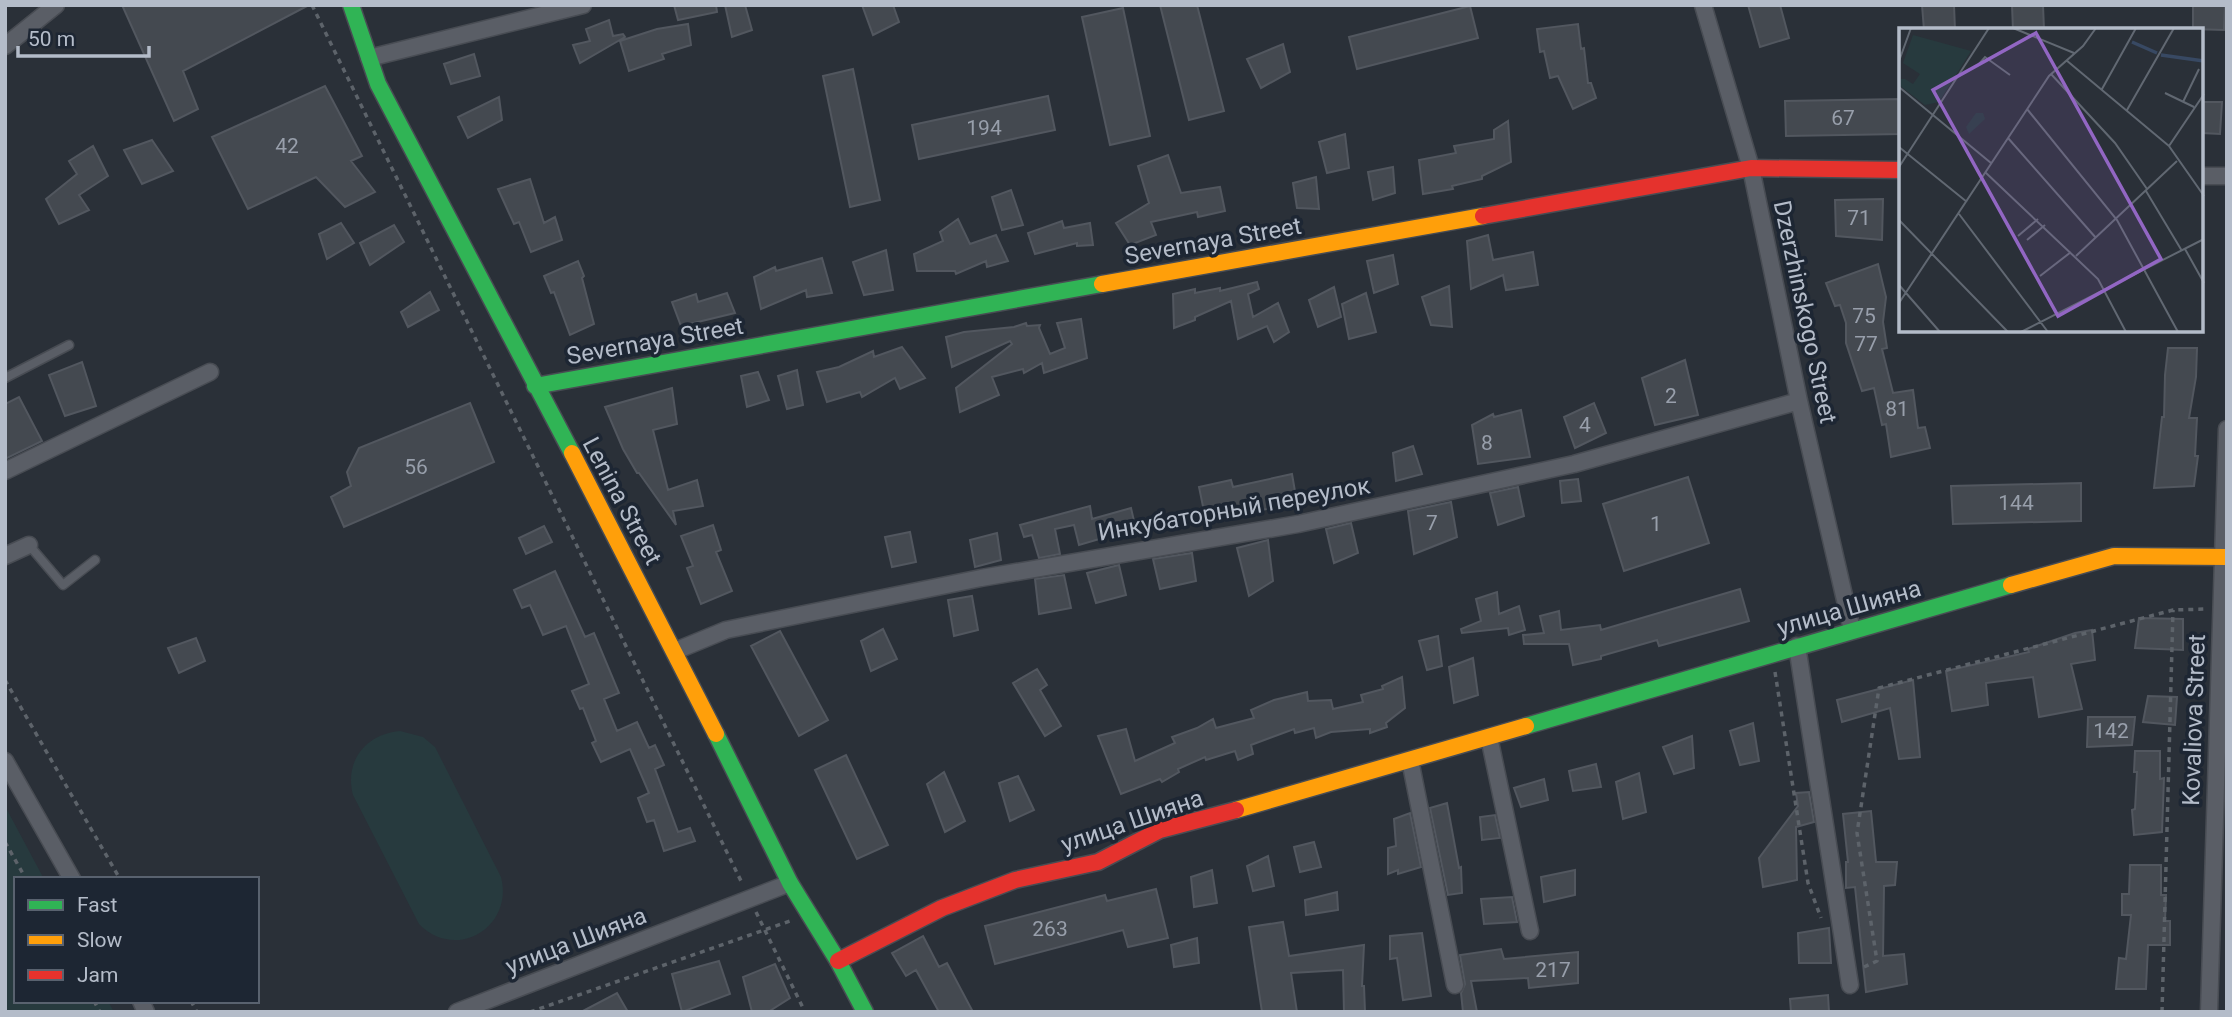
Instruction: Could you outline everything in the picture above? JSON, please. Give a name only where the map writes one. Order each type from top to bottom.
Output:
[{"type":"street","points":[[5,46],[56,5]]},
{"type":"street","name":"Lenina Street","points":[[351,5],[378,84],[676,651],[790,883],[838,961],[865,1012]]},
{"type":"street","points":[[369,58],[583,5]]},
{"type":"street","name":"Dzerzhinskogo Street","points":[[1703,5],[1751,168],[1800,401],[1853,630]]},
{"type":"street","name":"Severnaya Street","points":[[535,386],[1751,168],[1899,170]]},
{"type":"street","points":[[2204,176],[2227,176]]},
{"type":"street","points":[[5,471],[210,372]]},
{"type":"street","name":"Инкубаторный переулок","points":[[676,651],[726,630],[981,578],[1298,524],[1574,464],[1800,401]]},
{"type":"street","name":"Kovaliova Street","points":[[2209,1012],[2227,429]]},
{"type":"street","points":[[5,556],[29,545]]},
{"type":"street","name":"улица Шияна","points":[[838,961],[942,908],[1015,880],[1098,862],[1160,830],[1263,803],[2114,556],[2224,557]]},
{"type":"street","points":[[1797,646],[1850,985]]},
{"type":"street","points":[[1489,737],[1530,931]]},
{"type":"street","points":[[1410,760],[1455,985]]},
{"type":"street","points":[[5,761],[71,877]]},
{"type":"street","name":"улица Шияна","points":[[457,1012],[790,883]]},
{"type":"lane","points":[[5,378],[69,345]]},
{"type":"lane","points":[[29,545],[63,585],[95,560]]},
{"type":"path","points":[[312,5],[744,887]]},
{"type":"path","points":[[2162,1012],[2173,610]]},
{"type":"path","points":[[5,680],[119,877]]},
{"type":"path","points":[[5,842],[25,877]]},
{"type":"path","points":[[756,912],[805,1012]]},
{"type":"path","points":[[530,1012],[790,921]]},
{"type":"green space","points":[[400,731],[423,737],[435,747],[501,877],[503,895],[499,911],[491,924],[465,939],[449,940],[434,935],[419,924],[353,795],[352,771],[360,751],[377,737]]},
{"type":"green space","points":[[5,806],[43,877],[14,877],[14,1003],[109,1003],[114,1012],[5,1012]]},
{"type":"building","points":[[122,5],[309,5],[183,71],[198,109],[174,121]]},
{"type":"building","points":[[674,5],[716,5],[717,12],[678,20]]},
{"type":"building","points":[[725,5],[745,5],[752,30],[732,37]]},
{"type":"building","points":[[862,5],[893,5],[899,22],[873,35]]},
{"type":"building","points":[[1160,5],[1197,5],[1224,111],[1189,120]]},
{"type":"building","points":[[1748,5],[1780,5],[1789,38],[1760,47]]},
{"type":"building","points":[[1922,5],[1954,5],[1955,28],[1924,28]]},
{"type":"building","points":[[2012,5],[2043,5],[2044,28],[2013,28]]},
{"type":"building","points":[[2193,5],[2225,5],[2224,30],[2193,28]]},
{"type":"building","points":[[1470,6],[1478,38],[1357,69],[1349,37]]},
{"type":"building","points":[[1123,8],[1150,136],[1110,145],[1082,17]]},
{"type":"building","points":[[609,20],[613,36],[623,34],[625,37],[580,63],[573,45],[590,41],[586,29]]},
{"type":"building","points":[[688,24],[691,45],[662,54],[664,59],[629,71],[620,41],[657,29]]},
{"type":"building","points":[[1578,24],[1588,83],[1591,83],[1596,98],[1573,109],[1558,76],[1550,78],[1544,51],[1540,52],[1537,29]]},
{"type":"building","points":[[1283,44],[1290,72],[1261,88],[1247,59]]},
{"type":"building","points":[[474,54],[480,76],[451,84],[444,64]]},
{"type":"building","points":[[853,69],[880,200],[850,207],[823,76]]},
{"type":"building","points":[[325,86],[362,156],[351,161],[375,192],[345,207],[316,177],[248,209],[212,137]]},
{"type":"building","points":[[1048,96],[1055,130],[919,159],[912,125]]},
{"type":"building","points":[[499,97],[502,120],[468,138],[458,117]]},
{"type":"building","points":[[1899,99],[1899,134],[1786,136],[1785,101]]},
{"type":"building","points":[[2204,102],[2222,102],[2220,134],[2204,133]]},
{"type":"building","points":[[1508,121],[1511,162],[1482,176],[1482,179],[1452,186],[1453,189],[1423,194],[1419,160],[1456,153],[1454,146],[1494,139],[1494,130]]},
{"type":"building","points":[[1345,134],[1349,168],[1327,173],[1319,142]]},
{"type":"building","points":[[152,140],[173,171],[142,184],[124,150]]},
{"type":"building","points":[[93,146],[108,176],[79,195],[89,210],[59,224],[46,199],[77,174],[69,161]]},
{"type":"building","points":[[1168,155],[1181,193],[1220,187],[1225,211],[1198,217],[1197,212],[1151,222],[1156,235],[1130,245],[1116,223],[1149,203],[1138,166]]},
{"type":"building","points":[[1393,167],[1395,193],[1373,200],[1368,172]]},
{"type":"building","points":[[1316,177],[1319,209],[1297,208],[1293,183]]},
{"type":"building","points":[[530,179],[544,223],[555,217],[562,240],[531,252],[519,222],[514,224],[498,189]]},
{"type":"building","points":[[1011,190],[1023,225],[1002,230],[992,197]]},
{"type":"building","points":[[1883,199],[1882,240],[1836,236],[1835,200]]},
{"type":"building","points":[[958,219],[970,244],[996,235],[1008,261],[987,267],[986,261],[956,274],[955,271],[917,271],[914,254],[943,241],[940,232]]},
{"type":"building","points":[[1062,221],[1064,228],[1090,223],[1093,245],[1077,246],[1077,243],[1035,254],[1028,233]]},
{"type":"building","points":[[341,223],[354,243],[327,259],[319,234]]},
{"type":"building","points":[[394,225],[404,242],[370,265],[360,243]]},
{"type":"building","points":[[1488,235],[1493,260],[1533,252],[1538,285],[1506,290],[1503,275],[1471,289],[1467,241]]},
{"type":"building","points":[[886,250],[893,290],[864,295],[853,262]]},
{"type":"building","points":[[1393,255],[1398,284],[1374,293],[1367,261]]},
{"type":"building","points":[[822,258],[832,293],[807,297],[806,290],[761,309],[754,277],[775,267],[776,271]]},
{"type":"building","points":[[578,261],[584,276],[582,278],[594,324],[570,335],[554,292],[551,293],[544,276]]},
{"type":"building","points":[[1878,264],[1886,297],[1883,322],[1887,348],[1882,349],[1893,393],[1913,390],[1918,428],[1925,427],[1930,448],[1891,457],[1886,424],[1882,425],[1874,388],[1862,391],[1846,343],[1846,323],[1840,305],[1835,306],[1826,283]]},
{"type":"building","points":[[1257,282],[1259,289],[1248,294],[1253,317],[1278,303],[1289,332],[1274,342],[1267,326],[1238,339],[1231,301],[1174,328],[1173,294],[1195,289],[1195,293],[1220,288],[1220,291]]},
{"type":"building","points":[[1449,286],[1452,327],[1431,325],[1422,297]]},
{"type":"building","points":[[1334,287],[1341,317],[1318,327],[1309,300]]},
{"type":"building","points":[[430,292],[439,310],[408,327],[401,312]]},
{"type":"building","points":[[727,293],[735,313],[681,326],[672,302],[696,294],[698,302]]},
{"type":"building","points":[[1366,293],[1376,332],[1349,339],[1342,304]]},
{"type":"building","points":[[1081,319],[1087,358],[1044,373],[1042,363],[1024,373],[1023,369],[992,377],[999,395],[960,412],[956,388],[1012,344],[1010,341],[952,367],[946,337],[1026,323],[1027,326],[1040,325],[1050,354],[1065,348],[1057,323]]},
{"type":"building","points":[[902,347],[925,378],[900,389],[895,378],[862,397],[860,392],[827,402],[817,372],[839,367],[873,351],[874,357]]},
{"type":"building","points":[[2168,348],[2197,348],[2196,377],[2189,418],[2197,418],[2195,456],[2198,456],[2194,486],[2154,488],[2164,417]]},
{"type":"building","points":[[1685,360],[1698,415],[1655,425],[1642,378]]},
{"type":"building","points":[[82,362],[96,406],[65,416],[49,375]]},
{"type":"building","points":[[797,370],[803,405],[787,409],[778,376]]},
{"type":"building","points":[[758,372],[769,400],[747,407],[741,376]]},
{"type":"building","points":[[672,388],[677,424],[653,430],[668,490],[697,480],[703,506],[673,511],[676,525],[637,473],[623,449],[605,407]]},
{"type":"building","points":[[19,397],[42,441],[5,459],[5,404]]},
{"type":"building","points":[[470,403],[494,462],[344,527],[331,497],[351,486],[347,472],[359,448]]},
{"type":"building","points":[[1594,403],[1606,433],[1575,448],[1564,417]]},
{"type":"building","points":[[1521,410],[1530,457],[1478,464],[1472,425],[1493,414],[1494,417]]},
{"type":"building","points":[[1413,446],[1422,474],[1396,481],[1393,453]]},
{"type":"building","points":[[1292,474],[1297,503],[1206,521],[1199,487],[1231,480],[1233,487]]},
{"type":"building","points":[[1688,477],[1709,543],[1624,571],[1603,504]]},
{"type":"building","points":[[1578,479],[1581,501],[1562,503],[1560,481]]},
{"type":"building","points":[[2081,483],[2081,521],[1953,524],[1951,486]]},
{"type":"building","points":[[1518,487],[1524,516],[1498,525],[1490,493]]},
{"type":"building","points":[[1451,502],[1457,537],[1414,554],[1408,511]]},
{"type":"building","points":[[1090,506],[1092,519],[1131,508],[1137,534],[1114,540],[1113,535],[1079,545],[1074,525],[1055,529],[1060,554],[1039,558],[1032,535],[1024,537],[1020,525]]},
{"type":"building","points":[[1351,523],[1358,553],[1334,563],[1326,529]]},
{"type":"building","points":[[713,525],[721,550],[716,552],[732,591],[701,604],[687,568],[693,566],[681,536]]},
{"type":"building","points":[[544,526],[552,542],[526,554],[519,538]]},
{"type":"building","points":[[910,532],[916,562],[892,567],[885,537]]},
{"type":"building","points":[[997,533],[1001,560],[975,567],[970,540]]},
{"type":"building","points":[[1268,540],[1273,581],[1249,596],[1237,548]]},
{"type":"building","points":[[1192,553],[1196,581],[1160,589],[1153,559]]},
{"type":"building","points":[[1119,565],[1126,595],[1096,603],[1087,573]]},
{"type":"building","points":[[555,571],[585,637],[594,633],[619,693],[604,699],[617,731],[637,722],[649,748],[655,745],[664,765],[655,769],[678,832],[690,828],[695,841],[664,851],[654,820],[647,822],[638,798],[649,793],[630,749],[601,762],[592,743],[596,741],[583,708],[580,709],[572,691],[589,684],[566,626],[543,635],[530,605],[522,608],[514,590]]},
{"type":"building","points":[[1064,575],[1071,608],[1039,614],[1035,579]]},
{"type":"building","points":[[1740,589],[1749,621],[1659,646],[1657,640],[1601,656],[1601,659],[1573,665],[1569,644],[1524,644],[1523,635],[1544,633],[1540,616],[1559,611],[1561,630],[1600,625],[1601,630]]},
{"type":"building","points":[[1497,592],[1499,614],[1519,606],[1525,630],[1509,635],[1508,628],[1462,633],[1461,629],[1481,621],[1476,599]]},
{"type":"building","points":[[972,596],[978,630],[954,636],[948,600]]},
{"type":"building","points":[[2139,618],[2183,619],[2183,650],[2135,648]]},
{"type":"building","points":[[883,629],[897,659],[871,671],[861,641]]},
{"type":"building","points":[[2092,630],[2095,660],[2071,664],[2082,709],[2039,717],[2033,677],[1986,683],[1988,705],[1952,711],[1946,671],[2029,652],[2028,649]]},
{"type":"building","points":[[780,631],[828,720],[799,736],[751,646]]},
{"type":"building","points":[[1438,636],[1442,666],[1427,670],[1419,641]]},
{"type":"building","points":[[196,638],[205,661],[179,673],[168,648]]},
{"type":"building","points":[[1473,658],[1478,695],[1454,703],[1449,667]]},
{"type":"building","points":[[1037,669],[1047,685],[1040,690],[1061,726],[1045,736],[1013,683]]},
{"type":"building","points":[[1402,677],[1405,708],[1386,723],[1387,727],[1370,733],[1370,729],[1331,732],[1316,738],[1314,728],[1295,733],[1294,729],[1251,745],[1253,754],[1238,760],[1235,751],[1206,760],[1205,757],[1178,769],[1179,772],[1162,782],[1160,779],[1121,794],[1098,736],[1126,729],[1135,761],[1175,743],[1172,737],[1213,719],[1216,728],[1254,718],[1251,710],[1274,700],[1307,692],[1308,701],[1331,700],[1333,709],[1363,702],[1361,695],[1383,689],[1382,686]]},
{"type":"building","points":[[1913,680],[1920,757],[1899,759],[1890,708],[1842,722],[1837,700]]},
{"type":"building","points":[[2148,696],[2177,697],[2175,725],[2143,722]]},
{"type":"building","points":[[2088,717],[2135,717],[2132,745],[2087,747]]},
{"type":"building","points":[[1753,723],[1759,761],[1740,765],[1730,731]]},
{"type":"building","points":[[1692,736],[1694,768],[1674,774],[1663,747]]},
{"type":"building","points":[[2135,751],[2160,751],[2160,779],[2164,778],[2162,832],[2134,835],[2132,810],[2135,809],[2137,772],[2134,772]]},
{"type":"building","points":[[846,755],[888,845],[857,859],[815,770]]},
{"type":"building","points":[[1596,764],[1601,787],[1573,791],[1569,771]]},
{"type":"building","points":[[944,772],[965,821],[945,832],[927,784]]},
{"type":"building","points":[[1639,773],[1646,812],[1623,819],[1616,782]]},
{"type":"building","points":[[1018,776],[1034,810],[1010,821],[999,783]]},
{"type":"building","points":[[1544,779],[1548,800],[1521,807],[1514,788]]},
{"type":"building","points":[[1809,792],[1814,822],[1796,827],[1797,880],[1763,887],[1759,858],[1798,806],[1796,793]]},
{"type":"building","points":[[1447,803],[1459,868],[1461,867],[1462,893],[1448,895],[1430,808]]},
{"type":"building","points":[[1871,811],[1876,862],[1897,862],[1895,885],[1884,886],[1883,956],[1904,954],[1907,984],[1866,992],[1855,887],[1846,888],[1848,862],[1843,814]]},
{"type":"building","points":[[1410,813],[1421,867],[1388,874],[1388,848],[1396,846],[1394,819]]},
{"type":"building","points":[[1495,815],[1500,838],[1482,840],[1480,817]]},
{"type":"building","points":[[1314,842],[1321,867],[1300,872],[1294,847]]},
{"type":"building","points":[[1268,856],[1274,886],[1253,891],[1247,866]]},
{"type":"building","points":[[2130,865],[2161,865],[2161,895],[2166,895],[2165,921],[2170,921],[2170,945],[2148,945],[2146,989],[2116,989],[2119,958],[2126,959],[2131,915],[2122,915],[2122,894],[2129,894]]},
{"type":"building","points":[[1212,870],[1217,903],[1194,907],[1191,877]]},
{"type":"building","points":[[1575,870],[1575,895],[1544,902],[1541,877]]},
{"type":"building","points":[[1156,889],[1168,938],[1128,947],[1123,930],[995,964],[985,926],[1105,895],[1107,901]]},
{"type":"building","points":[[1337,892],[1338,910],[1306,915],[1305,900]]},
{"type":"building","points":[[1512,897],[1517,922],[1484,924],[1481,899]]},
{"type":"building","points":[[1283,922],[1289,956],[1364,945],[1362,986],[1365,1012],[1344,1012],[1343,970],[1291,973],[1297,1012],[1262,1012],[1249,927]]},
{"type":"building","points":[[1829,928],[1831,963],[1799,963],[1798,933]]},
{"type":"building","points":[[1422,933],[1431,996],[1403,1000],[1397,958],[1390,959],[1390,936]]},
{"type":"building","points":[[923,936],[939,967],[947,963],[973,1012],[939,1012],[916,970],[906,976],[892,953]]},
{"type":"building","points":[[1197,938],[1199,963],[1174,967],[1171,945]]},
{"type":"building","points":[[1501,949],[1504,959],[1578,952],[1578,983],[1529,988],[1528,978],[1471,981],[1477,1012],[1463,1012],[1461,993],[1465,984],[1460,955]]},
{"type":"building","points":[[719,961],[730,994],[682,1012],[672,974]]},
{"type":"building","points":[[775,964],[790,998],[768,1012],[752,1012],[743,977]]},
{"type":"building","points":[[617,993],[628,1012],[581,1012]]},
{"type":"building","points":[[1828,995],[1829,1012],[1791,1012],[1790,999]]},
{"type":"traffic: fast","points":[[351,5],[378,84],[572,453]]},
{"type":"traffic: fast","points":[[535,386],[1102,284]]},
{"type":"traffic: fast","points":[[1526,726],[2011,585]]},
{"type":"traffic: fast","points":[[716,734],[790,883],[838,961],[865,1012]]},
{"type":"traffic: slow","points":[[1102,284],[1483,216]]},
{"type":"traffic: slow","points":[[572,453],[716,734]]},
{"type":"traffic: slow","points":[[2011,585],[2114,556],[2227,557]]},
{"type":"traffic: slow","points":[[1236,810],[1526,726]]},
{"type":"traffic: jam","points":[[1483,216],[1751,168],[1899,170]]},
{"type":"traffic: jam","points":[[838,961],[942,908],[1015,880],[1098,862],[1160,830],[1236,810]]}]
